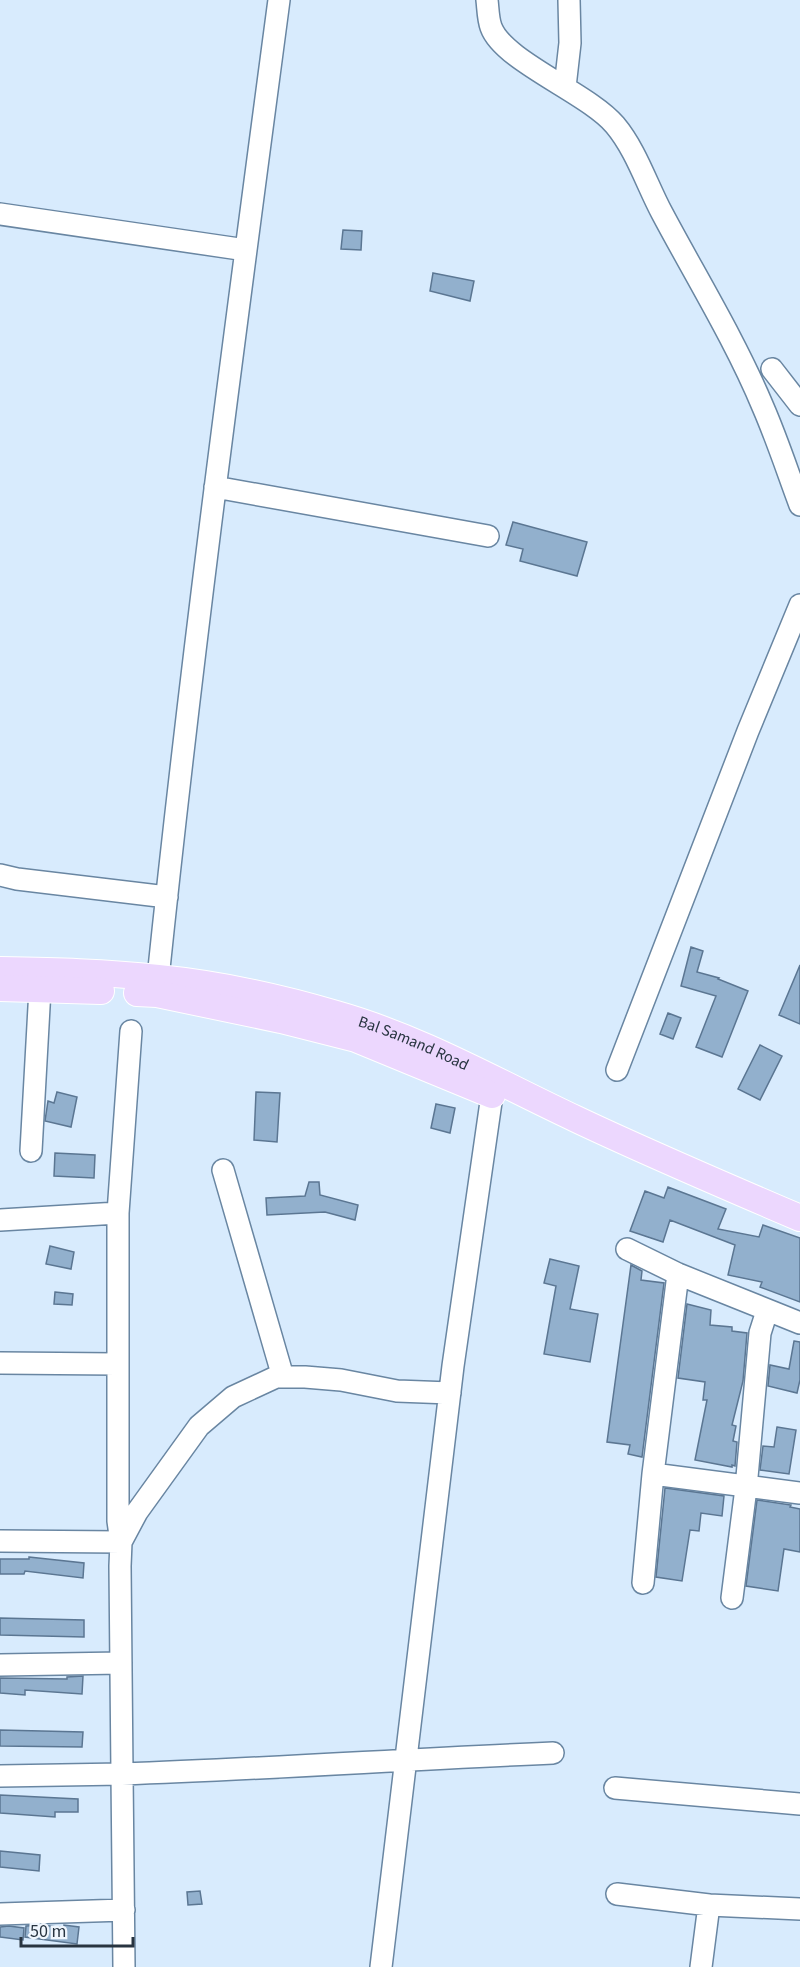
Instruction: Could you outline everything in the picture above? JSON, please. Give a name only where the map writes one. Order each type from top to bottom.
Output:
[{"type":"main road","name":"Bal Samand Road","points":[[0,970],[158,978],[206,985],[346,1017],[406,1038],[448,1056],[577,1120],[798,1222]]},
{"type":"main road","name":"Bal Samand Road","points":[[0,988],[157,994],[356,1039],[492,1095],[571,1133],[798,1222]]},
{"type":"street","points":[[158,978],[216,487],[279,0]]},
{"type":"street","points":[[487,0],[491,27],[500,42],[514,54],[598,108],[625,140],[662,214],[709,297],[758,396],[800,505]]},
{"type":"street","points":[[565,87],[570,43],[569,0]]},
{"type":"street","points":[[0,214],[246,250]]},
{"type":"street","points":[[772,369],[800,405]]},
{"type":"street","points":[[216,487],[488,536]]},
{"type":"street","points":[[617,1070],[748,731],[800,605]]},
{"type":"street","points":[[0,874],[17,879],[167,897]]},
{"type":"street","points":[[31,1151],[40,989]]},
{"type":"street","points":[[124,1967],[121,1542],[118,1521],[118,1213],[131,1031]]},
{"type":"street","points":[[381,1967],[450,1393],[492,1095]]},
{"type":"street","points":[[223,1170],[283,1377]]},
{"type":"street","points":[[0,1220],[118,1213]]},
{"type":"street","points":[[627,1249],[678,1274],[800,1323]]},
{"type":"street","points":[[643,1583],[653,1474],[678,1274]]},
{"type":"street","points":[[732,1598],[746,1488],[760,1333],[766,1311]]},
{"type":"street","points":[[0,1364],[117,1364]]},
{"type":"street","points":[[121,1542],[137,1512],[199,1426],[233,1398],[276,1377],[341,1380],[397,1391],[450,1393]]},
{"type":"street","points":[[653,1474],[800,1494]]},
{"type":"street","points":[[0,1541],[121,1542]]},
{"type":"street","points":[[0,1665],[121,1663]]},
{"type":"street","points":[[0,1776],[303,1767],[553,1753]]},
{"type":"street","points":[[615,1788],[800,1804]]},
{"type":"street","points":[[617,1894],[709,1905],[800,1909]]},
{"type":"street","points":[[701,1967],[709,1905]]},
{"type":"street","points":[[0,1914],[124,1910]]},
{"type":"building","points":[[343,230],[362,231],[361,250],[341,249]]},
{"type":"building","points":[[433,273],[474,281],[470,301],[430,291]]},
{"type":"building","points":[[513,522],[587,542],[577,576],[520,561],[523,549],[506,545]]},
{"type":"building","points":[[691,947],[703,951],[697,972],[719,978],[748,991],[722,1057],[696,1047],[716,996],[681,986]]},
{"type":"building","points":[[800,965],[800,1024],[779,1015]]},
{"type":"building","points":[[668,1013],[681,1018],[673,1039],[660,1034]]},
{"type":"building","points":[[760,1045],[782,1056],[760,1100],[738,1089]]},
{"type":"building","points":[[57,1092],[77,1097],[71,1127],[45,1121],[48,1101],[54,1103]]},
{"type":"building","points":[[256,1092],[280,1093],[277,1142],[254,1140]]},
{"type":"building","points":[[436,1104],[455,1108],[450,1133],[431,1128]]},
{"type":"building","points":[[55,1153],[95,1155],[94,1178],[54,1176]]},
{"type":"building","points":[[309,1182],[319,1182],[320,1195],[358,1205],[355,1220],[325,1212],[267,1215],[266,1198],[305,1196]]},
{"type":"building","points":[[668,1187],[726,1209],[718,1229],[759,1237],[763,1225],[800,1238],[800,1302],[760,1287],[762,1282],[728,1275],[735,1245],[670,1220],[663,1242],[630,1231],[645,1191],[664,1198]]},
{"type":"building","points":[[50,1246],[74,1252],[71,1269],[46,1264]]},
{"type":"building","points":[[550,1259],[579,1266],[570,1309],[598,1314],[590,1362],[544,1354],[556,1286],[544,1283]]},
{"type":"building","points":[[631,1265],[642,1271],[641,1280],[664,1283],[642,1457],[628,1454],[630,1445],[607,1442]]},
{"type":"building","points":[[55,1292],[73,1294],[72,1305],[54,1304]]},
{"type":"building","points":[[687,1304],[711,1310],[710,1325],[732,1327],[732,1331],[747,1333],[743,1381],[732,1425],[736,1426],[733,1441],[737,1442],[735,1466],[732,1465],[732,1467],[695,1460],[707,1400],[703,1400],[705,1382],[678,1378]]},
{"type":"building","points":[[794,1341],[800,1342],[800,1380],[797,1393],[768,1386],[770,1365],[789,1369]]},
{"type":"building","points":[[777,1427],[796,1430],[789,1474],[760,1470],[763,1446],[774,1447]]},
{"type":"building","points":[[665,1488],[724,1496],[722,1516],[701,1513],[699,1531],[690,1530],[682,1581],[656,1577]]},
{"type":"building","points":[[757,1500],[791,1505],[790,1507],[800,1509],[800,1552],[784,1549],[778,1591],[746,1586]]},
{"type":"building","points":[[29,1557],[84,1563],[83,1578],[25,1571],[24,1574],[0,1574],[0,1559],[29,1559]]},
{"type":"building","points":[[0,1618],[84,1620],[84,1637],[0,1635]]},
{"type":"building","points":[[83,1676],[82,1694],[25,1690],[25,1695],[0,1693],[0,1678],[67,1679],[67,1677]]},
{"type":"building","points":[[0,1730],[83,1732],[82,1747],[0,1746]]},
{"type":"building","points":[[0,1795],[78,1799],[78,1812],[55,1812],[55,1817],[0,1813]]},
{"type":"building","points":[[0,1851],[40,1855],[39,1871],[0,1867]]},
{"type":"building","points":[[200,1891],[202,1904],[188,1905],[187,1892]]},
{"type":"building","points":[[43,1925],[64,1928],[64,1925],[79,1927],[77,1944],[25,1937],[26,1926]]},
{"type":"building","points":[[0,1927],[24,1928],[23,1940],[0,1937]]}]
